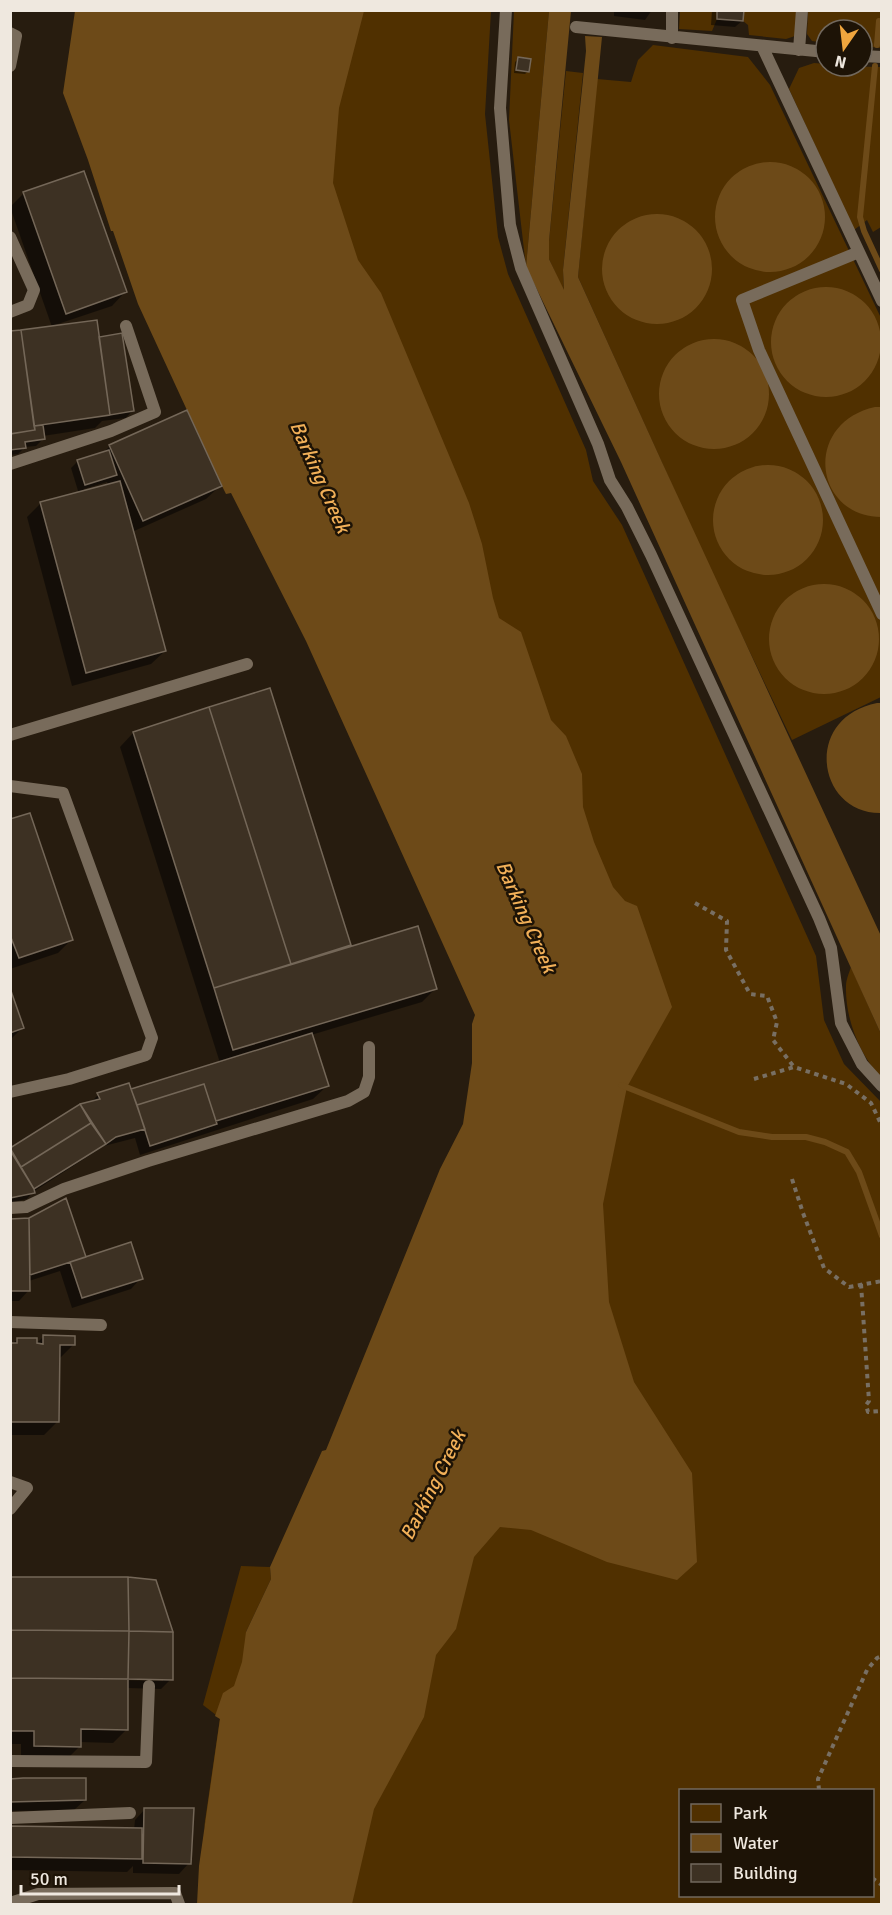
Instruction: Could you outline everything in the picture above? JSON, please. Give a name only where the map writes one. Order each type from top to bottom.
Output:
[{"type":"lane","points":[[506,10],[501,108],[510,225],[520,268],[598,444],[610,480],[627,507],[651,555],[819,918],[831,948],[841,1023],[862,1064],[882,1086]]},
{"type":"lane","points":[[672,10],[672,38]]},
{"type":"lane","points":[[799,50],[802,10]]},
{"type":"lane","points":[[576,27],[814,51]]},
{"type":"lane","points":[[10,33],[16,36],[10,66]]},
{"type":"lane","points":[[762,46],[882,301]]},
{"type":"lane","points":[[10,237],[34,290],[28,306],[10,312]]},
{"type":"lane","points":[[859,252],[742,300],[759,350],[882,614]]},
{"type":"lane","points":[[10,464],[111,431],[155,412],[126,326]]},
{"type":"lane","points":[[10,735],[247,664]]},
{"type":"lane","points":[[10,786],[63,793],[152,1038],[146,1056],[69,1079],[10,1092]]},
{"type":"lane","points":[[10,1208],[26,1208],[64,1189],[138,1164],[348,1101],[364,1092],[369,1077],[369,1047]]},
{"type":"lane","points":[[10,1322],[101,1325]]},
{"type":"lane","points":[[10,1482],[27,1488],[10,1509]]},
{"type":"lane","points":[[10,1761],[146,1762],[149,1686]]},
{"type":"lane","points":[[10,1818],[130,1813]]},
{"type":"lane","points":[[10,1903],[38,1894],[175,1893],[179,1905]]},
{"type":"path","points":[[695,903],[727,921],[726,950],[750,994],[767,996],[777,1022],[773,1040],[794,1067],[846,1084],[871,1103],[882,1126]]},
{"type":"path","points":[[754,1079],[794,1067]]},
{"type":"path","points":[[792,1179],[824,1269],[849,1287],[882,1281]]},
{"type":"path","points":[[861,1284],[869,1401],[866,1405],[868,1412],[882,1411]]},
{"type":"path","points":[[819,1789],[818,1779],[867,1670],[877,1658],[882,1656]]},
{"type":"green space","points":[[314,11],[491,11],[485,114],[498,237],[508,274],[586,450],[593,481],[622,525],[816,956],[824,1020],[844,1064],[881,1102],[881,1904],[298,1904],[448,1534],[577,1458],[333,262]]},
{"type":"green space","points":[[514,11],[549,11],[526,267],[509,120]]},
{"type":"green space","points":[[680,11],[717,11],[717,19],[712,31],[679,29]]},
{"type":"green space","points":[[744,11],[797,11],[795,36],[786,39],[749,35],[748,25],[743,21]]},
{"type":"green space","points":[[808,11],[881,11],[881,48],[874,47],[874,18],[814,18],[814,41],[807,34]]},
{"type":"green space","points":[[653,45],[748,57],[770,85],[881,318],[881,697],[792,740],[711,571],[578,277],[597,79],[631,82],[638,60]]},
{"type":"green space","points":[[814,63],[814,78],[874,78],[874,67],[881,67],[881,227],[873,232],[867,220],[854,230],[789,89],[799,68]]},
{"type":"green space","points":[[566,71],[583,73],[563,270],[564,292],[549,259],[549,241]]},
{"type":"green space","points":[[851,967],[881,1034],[881,1077],[866,1058],[851,1023],[846,986]]},
{"type":"green space","points":[[241,1566],[270,1567],[271,1579],[246,1632],[250,1666],[204,1828],[220,1718],[203,1705]]},
{"type":"water","name":"Barking Creek","points":[[75,11],[364,11],[339,108],[333,183],[358,260],[381,293],[469,503],[482,544],[499,618],[521,632],[551,720],[566,736],[582,774],[583,807],[594,842],[613,887],[625,901],[637,906],[672,1007],[627,1087],[603,1204],[609,1302],[634,1382],[692,1473],[697,1562],[677,1580],[607,1562],[531,1530],[500,1527],[474,1557],[456,1629],[436,1655],[424,1717],[374,1809],[352,1904],[197,1904],[199,1866],[220,1719],[215,1716],[223,1693],[234,1686],[242,1662],[246,1632],[271,1579],[270,1567],[322,1451],[326,1450],[440,1169],[463,1124],[472,1063],[472,1024],[475,1015],[306,641],[231,493],[226,494],[222,486],[138,304],[63,93]]},
{"type":"water","points":[[549,11],[571,11],[549,259],[564,290],[563,270],[586,51],[585,36],[602,37],[578,277],[881,936],[881,1034],[621,462],[526,267]]},
{"type":"water","points":[[770,162],[791,166],[809,178],[821,196],[825,217],[821,238],[809,256],[791,268],[770,272],[749,268],[731,256],[719,238],[715,217],[719,196],[731,178],[749,166]]},
{"type":"water","points":[[657,214],[678,218],[696,230],[708,248],[712,269],[708,290],[696,308],[678,320],[657,324],[636,320],[618,308],[606,290],[602,269],[606,248],[618,230],[636,218]]},
{"type":"water","points":[[826,287],[847,291],[865,303],[877,321],[881,342],[877,363],[865,381],[847,393],[826,397],[805,393],[787,381],[775,363],[771,342],[775,321],[787,303],[805,291]]},
{"type":"water","points":[[714,339],[735,343],[753,355],[765,373],[769,394],[765,415],[753,433],[735,445],[714,449],[693,445],[675,433],[663,415],[659,394],[663,373],[675,355],[693,343]]},
{"type":"water","points":[[881,407],[881,517],[858,513],[841,502],[830,486],[826,468],[827,449],[836,431],[852,416]]},
{"type":"water","points":[[768,465],[789,469],[807,481],[819,499],[823,520],[819,541],[807,559],[789,571],[768,575],[747,571],[729,559],[717,541],[713,520],[717,499],[729,481],[747,469]]},
{"type":"water","points":[[824,584],[845,588],[863,600],[875,618],[879,639],[875,660],[863,678],[845,690],[824,694],[803,690],[785,678],[773,660],[769,639],[773,618],[785,600],[803,588]]},
{"type":"water","points":[[882,703],[881,813],[859,809],[843,798],[832,783],[827,764],[828,745],[837,727],[853,712]]},
{"type":"building","points":[[717,10],[744,10],[743,21],[717,19]]},
{"type":"building","points":[[518,57],[531,59],[529,72],[516,70]]},
{"type":"building","points":[[84,171],[127,292],[66,314],[23,192]]},
{"type":"building","points":[[97,320],[110,415],[34,426],[21,330]]},
{"type":"building","points":[[21,330],[35,430],[10,434],[10,331]]},
{"type":"building","points":[[122,333],[134,411],[110,415],[99,337]]},
{"type":"building","points":[[187,410],[222,486],[143,521],[109,445]]},
{"type":"building","points":[[43,425],[45,439],[25,442],[26,448],[10,450],[10,434],[35,430],[34,426]]},
{"type":"building","points":[[109,450],[117,475],[85,485],[77,460]]},
{"type":"building","points":[[120,481],[166,651],[86,673],[40,502]]},
{"type":"building","points":[[270,688],[351,945],[291,964],[209,707]]},
{"type":"building","points":[[209,707],[291,964],[214,988],[133,732]]},
{"type":"building","points":[[30,813],[73,940],[19,958],[10,935],[10,819]]},
{"type":"building","points":[[418,926],[437,989],[233,1050],[214,988]]},
{"type":"building","points":[[10,988],[24,1028],[10,1033]]},
{"type":"building","points":[[312,1033],[329,1086],[216,1121],[204,1084],[137,1105],[131,1089]]},
{"type":"building","points":[[129,1083],[145,1129],[116,1137],[106,1144],[80,1104],[100,1099],[97,1093]]},
{"type":"building","points":[[204,1084],[217,1124],[150,1146],[137,1105]]},
{"type":"building","points":[[80,1104],[91,1123],[21,1167],[10,1148]]},
{"type":"building","points":[[91,1123],[106,1144],[34,1189],[21,1167]]},
{"type":"building","points":[[10,1150],[34,1189],[35,1193],[10,1198]]},
{"type":"building","points":[[66,1198],[86,1257],[30,1275],[29,1218]]},
{"type":"building","points":[[29,1218],[30,1291],[10,1291],[10,1219]]},
{"type":"building","points":[[131,1242],[143,1279],[82,1298],[70,1262]]},
{"type":"building","points":[[43,1335],[75,1336],[75,1345],[60,1345],[59,1422],[10,1422],[10,1343],[17,1343],[17,1338],[37,1338],[37,1343],[43,1344]]},
{"type":"building","points":[[10,1577],[128,1577],[129,1631],[10,1630]]},
{"type":"building","points":[[128,1577],[156,1580],[173,1632],[129,1631]]},
{"type":"building","points":[[10,1630],[129,1631],[128,1679],[10,1678]]},
{"type":"building","points":[[129,1631],[173,1632],[173,1680],[128,1679]]},
{"type":"building","points":[[10,1678],[128,1679],[128,1730],[81,1729],[81,1747],[34,1746],[34,1731],[10,1731]]},
{"type":"building","points":[[86,1778],[86,1800],[10,1802],[10,1779]]},
{"type":"building","points":[[144,1808],[194,1808],[191,1864],[143,1863]]},
{"type":"building","points":[[10,1826],[142,1828],[142,1859],[10,1857]]},
{"type":"waterway","points":[[877,45],[879,21],[882,22]]},
{"type":"waterway","points":[[875,66],[860,217],[882,270]]},
{"type":"waterway","points":[[621,1085],[739,1132],[772,1137],[806,1137],[825,1142],[847,1152],[859,1172],[882,1236]]}]
